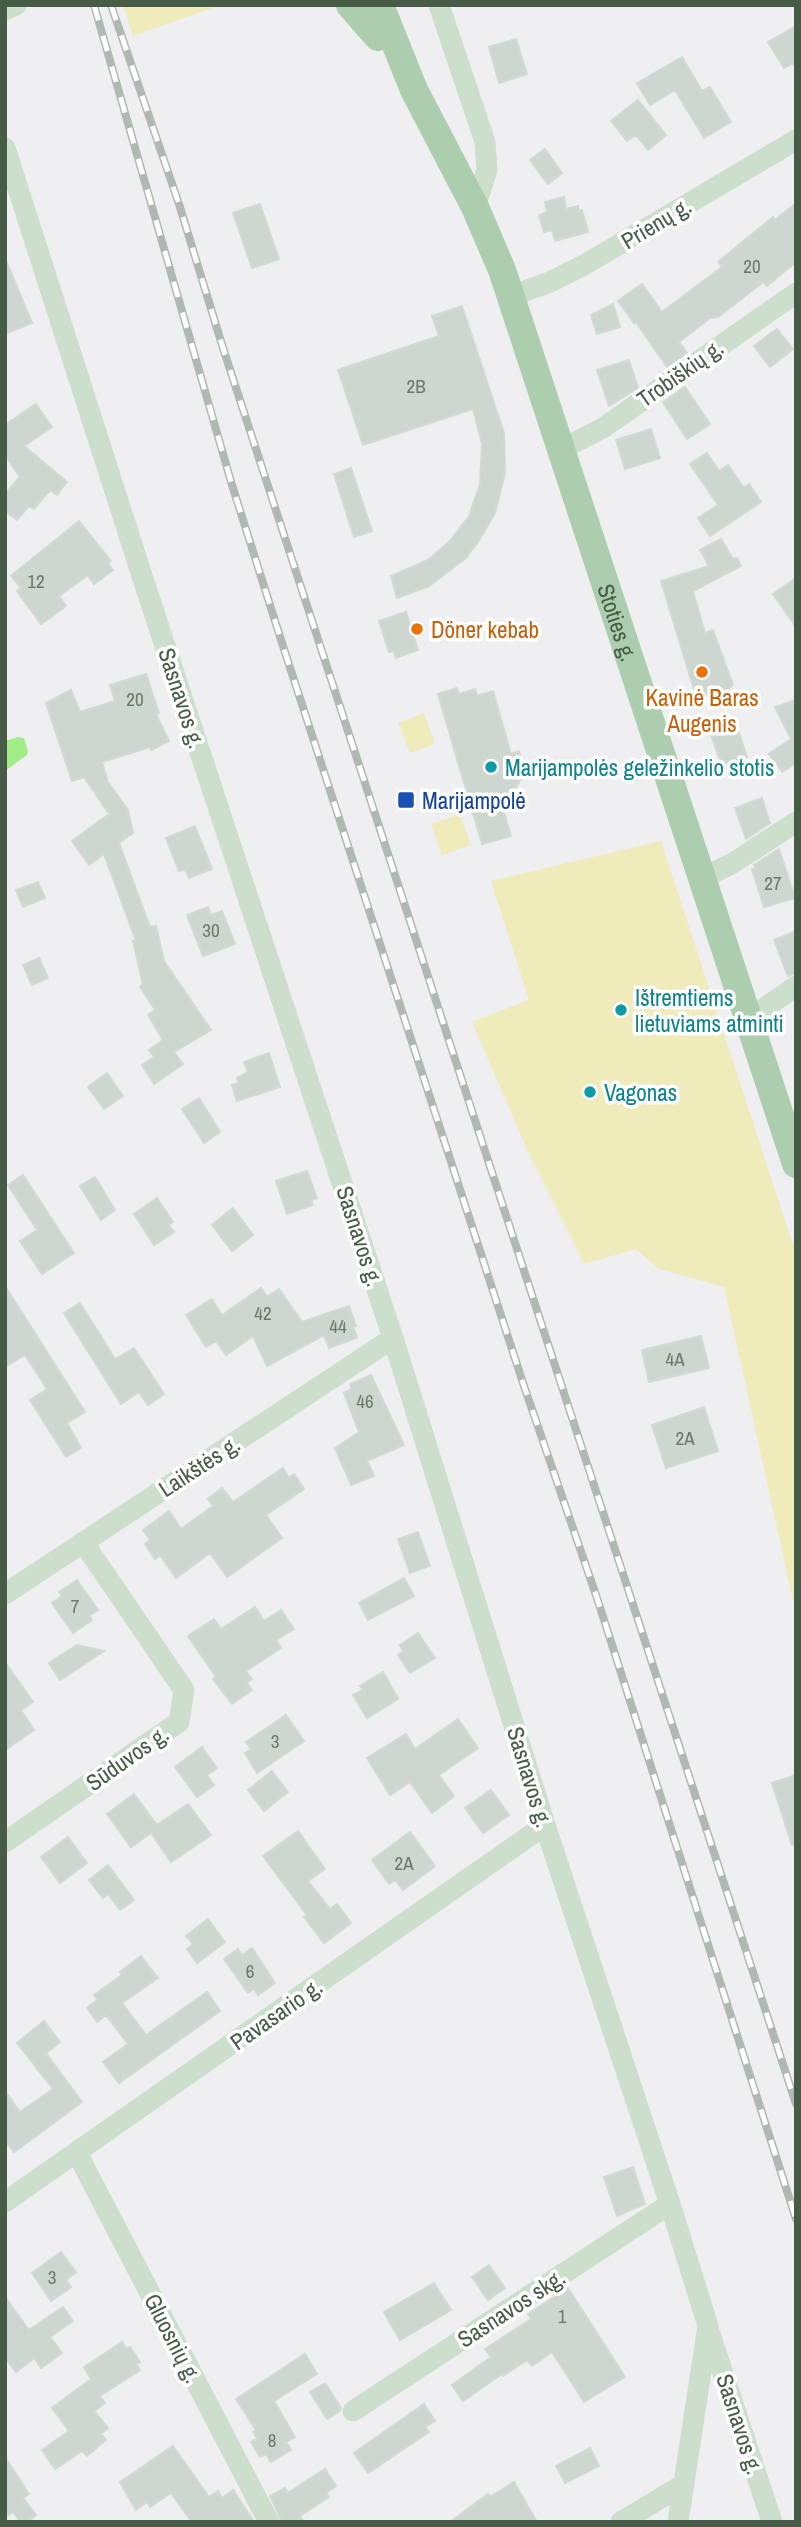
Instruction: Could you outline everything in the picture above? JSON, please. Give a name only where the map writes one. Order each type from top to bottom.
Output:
[{"type":"main road","points":[[350,5],[379,37]]},
{"type":"main road","name":"Stoties g.","points":[[359,5],[414,90]]},
{"type":"main road","name":"Stoties g.","points":[[380,5],[414,90],[475,207],[511,296],[796,1164]]},
{"type":"street","points":[[5,10],[16,5]]},
{"type":"street","points":[[439,5],[485,142],[487,170],[475,207]]},
{"type":"street","name":"Prienų g.","points":[[511,296],[584,265],[796,140]]},
{"type":"street","name":"Sasnavos g.","points":[[7,158],[393,1338],[545,1825],[772,2522]]},
{"type":"street","name":"Trobiškių g.","points":[[562,449],[603,428],[796,293]]},
{"type":"street","points":[[701,878],[733,863],[796,822]]},
{"type":"street","points":[[748,1018],[796,986]]},
{"type":"street","name":"Laikštės g.","points":[[5,1594],[393,1338]]},
{"type":"street","name":"Sūduvos g.","points":[[5,1842],[179,1722],[184,1690],[83,1542]]},
{"type":"street","name":"Pavasario g.","points":[[5,2202],[545,1825]]},
{"type":"street","name":"Gluosnių g.","points":[[77,2153],[269,2522]]},
{"type":"street","name":"Sasnavos skg.","points":[[353,2411],[670,2204]]},
{"type":"street","name":"Sasnavos g.","points":[[678,2522],[708,2326]]},
{"type":"street","points":[[621,2522],[684,2484]]},
{"type":"shaded area","points":[[123,5],[221,5],[133,36]]},
{"type":"shaded area","points":[[424,713],[435,744],[410,753],[398,723]]},
{"type":"shaded area","points":[[24,738],[27,755],[5,771],[5,741]]},
{"type":"shaded area","points":[[460,814],[471,845],[442,855],[431,824]]},
{"type":"shaded area","points":[[661,841],[796,1254],[796,1602],[793,1600],[724,1287],[659,1269],[636,1249],[584,1264],[529,1154],[472,1022],[529,1000],[491,881]]},
{"type":"building","points":[[796,26],[796,62],[784,68],[768,42]]},
{"type":"building","points":[[516,39],[527,74],[499,83],[489,47]]},
{"type":"building","points":[[682,57],[702,91],[710,87],[731,122],[704,138],[675,90],[650,105],[637,83]]},
{"type":"building","points":[[638,100],[666,135],[648,150],[636,135],[627,141],[611,121]]},
{"type":"building","points":[[545,149],[562,173],[548,184],[530,160]]},
{"type":"building","points":[[564,197],[566,209],[578,206],[579,211],[582,210],[588,232],[555,241],[552,230],[544,232],[539,215],[547,212],[545,202]]},
{"type":"building","points":[[796,203],[796,262],[767,286],[763,282],[718,317],[710,318],[679,342],[687,353],[667,367],[618,301],[642,284],[662,312],[722,267],[718,262],[773,217],[775,220]]},
{"type":"building","points":[[260,204],[279,259],[252,268],[233,213]]},
{"type":"building","points":[[5,258],[32,323],[5,334]]},
{"type":"building","points":[[613,304],[620,327],[597,334],[591,315]]},
{"type":"building","points":[[462,306],[504,433],[505,473],[495,513],[466,558],[429,586],[397,598],[391,576],[428,560],[450,541],[469,516],[480,484],[482,444],[473,409],[363,445],[338,370],[439,336],[432,316]]},
{"type":"building","points":[[777,329],[793,349],[770,367],[754,346]]},
{"type":"building","points":[[629,360],[638,388],[609,406],[597,370]]},
{"type":"building","points":[[685,387],[710,424],[687,439],[663,402]]},
{"type":"building","points":[[36,404],[52,427],[24,446],[67,482],[57,495],[50,490],[34,509],[29,506],[17,520],[5,511],[5,494],[20,477],[7,458],[5,459],[5,425]]},
{"type":"building","points":[[651,429],[660,458],[625,469],[616,440]]},
{"type":"building","points":[[707,453],[719,471],[728,465],[744,488],[749,484],[761,502],[710,536],[698,518],[718,505],[690,464]]},
{"type":"building","points":[[351,468],[372,531],[354,537],[334,474]]},
{"type":"building","points":[[79,521],[111,561],[108,563],[113,570],[94,584],[88,575],[59,596],[66,606],[41,624],[17,591],[21,588],[11,576]]},
{"type":"building","points":[[721,539],[733,559],[737,558],[741,566],[693,591],[705,633],[713,630],[733,685],[720,696],[696,696],[661,581],[709,566],[700,550]]},
{"type":"building","points":[[796,578],[796,627],[773,594]]},
{"type":"building","points":[[406,612],[418,650],[396,658],[394,651],[389,652],[379,621]]},
{"type":"building","points":[[146,674],[159,713],[156,714],[169,741],[151,750],[150,747],[102,762],[108,782],[128,810],[133,833],[119,843],[150,927],[156,926],[164,961],[211,1030],[174,1052],[183,1064],[154,1084],[142,1065],[154,1057],[149,1050],[163,1040],[148,1015],[155,1010],[140,987],[143,984],[133,941],[136,941],[104,854],[89,865],[72,841],[109,814],[84,777],[72,781],[46,703],[71,690],[80,712],[115,701],[110,685]]},
{"type":"building","name":"Marijampolės geležinkelio stotis","points":[[457,688],[459,694],[475,689],[477,696],[493,691],[511,754],[519,751],[525,772],[503,810],[511,836],[482,844],[438,694]]},
{"type":"building","points":[[796,700],[796,763],[782,772],[769,754],[791,739],[775,707]]},
{"type":"building","points":[[732,722],[735,731],[738,730],[747,757],[722,766],[710,732]]},
{"type":"building","points":[[762,798],[770,823],[746,839],[735,808]]},
{"type":"building","points":[[195,826],[212,869],[189,878],[185,869],[179,871],[166,838]]},
{"type":"building","points":[[779,849],[795,898],[764,907],[752,869]]},
{"type":"building","points":[[38,882],[45,898],[23,907],[16,890]]},
{"type":"building","points":[[208,907],[211,915],[222,911],[235,944],[203,956],[187,915]]},
{"type":"building","points":[[796,931],[796,973],[788,976],[774,940]]},
{"type":"building","points":[[39,958],[48,978],[32,985],[23,965]]},
{"type":"building","points":[[269,1053],[280,1087],[237,1101],[232,1085],[239,1083],[237,1078],[248,1072],[244,1062]]},
{"type":"building","points":[[107,1073],[123,1096],[104,1109],[88,1087]]},
{"type":"building","points":[[199,1098],[220,1132],[204,1143],[182,1109]]},
{"type":"building","points":[[307,1171],[317,1198],[311,1200],[313,1205],[287,1214],[276,1181]]},
{"type":"building","points":[[23,1175],[74,1253],[42,1274],[20,1241],[37,1230],[8,1185]]},
{"type":"building","points":[[95,1177],[115,1210],[101,1220],[80,1186]]},
{"type":"building","points":[[157,1198],[173,1222],[169,1225],[174,1232],[154,1245],[134,1214]]},
{"type":"building","points":[[233,1208],[253,1235],[232,1251],[212,1225]]},
{"type":"building","points":[[5,1286],[85,1412],[67,1423],[81,1448],[66,1457],[30,1400],[47,1389],[25,1355],[5,1367]]},
{"type":"building","points":[[261,1288],[267,1297],[279,1289],[302,1322],[349,1306],[357,1338],[329,1348],[324,1335],[267,1366],[253,1336],[226,1355],[216,1341],[206,1347],[186,1315],[212,1299],[222,1315]]},
{"type":"building","points":[[80,1303],[115,1359],[134,1348],[164,1394],[148,1405],[139,1392],[121,1404],[64,1313]]},
{"type":"building","points":[[701,1336],[709,1368],[649,1382],[642,1350]]},
{"type":"building","points":[[371,1375],[404,1445],[367,1461],[374,1476],[351,1485],[335,1448],[359,1432],[344,1393],[352,1389],[350,1384]]},
{"type":"building","points":[[704,1407],[718,1451],[666,1468],[652,1425]]},
{"type":"building","points":[[283,1468],[289,1478],[294,1474],[304,1489],[266,1515],[282,1538],[227,1577],[210,1553],[176,1578],[160,1555],[155,1559],[145,1544],[150,1540],[143,1530],[169,1511],[181,1529],[213,1506],[208,1499],[222,1488],[233,1502]]},
{"type":"building","points":[[418,1532],[430,1566],[410,1573],[398,1539]]},
{"type":"building","points":[[404,1578],[414,1596],[368,1620],[359,1603]]},
{"type":"building","points":[[77,1580],[98,1610],[89,1616],[92,1620],[73,1633],[52,1603],[62,1596],[59,1592]]},
{"type":"building","points":[[255,1607],[264,1621],[281,1610],[294,1629],[276,1640],[281,1648],[246,1671],[252,1679],[247,1683],[252,1690],[232,1704],[213,1679],[216,1677],[188,1636],[214,1619],[221,1629]]},
{"type":"building","points":[[418,1633],[435,1658],[410,1673],[398,1655],[403,1651],[400,1645]]},
{"type":"building","points":[[77,1645],[104,1651],[60,1680],[49,1663]]},
{"type":"building","points":[[5,1662],[33,1702],[21,1710],[34,1730],[5,1750]]},
{"type":"building","points":[[383,1672],[398,1699],[367,1718],[353,1695],[363,1690],[360,1686]]},
{"type":"building","points":[[286,1715],[304,1741],[257,1773],[245,1753],[251,1749],[246,1742]]},
{"type":"building","points":[[458,1719],[478,1748],[439,1775],[454,1796],[432,1813],[410,1782],[390,1795],[367,1758],[406,1734],[415,1749]]},
{"type":"building","points":[[202,1747],[217,1768],[207,1775],[214,1785],[197,1797],[175,1767]]},
{"type":"building","points":[[272,1771],[288,1792],[264,1811],[248,1790]]},
{"type":"building","points":[[796,1775],[796,1844],[792,1845],[772,1783]]},
{"type":"building","points":[[491,1790],[509,1815],[483,1833],[465,1808]]},
{"type":"building","points":[[134,1794],[157,1825],[188,1804],[211,1835],[171,1862],[151,1833],[131,1847],[107,1814]]},
{"type":"building","points":[[298,1831],[325,1869],[308,1881],[330,1909],[337,1904],[351,1923],[324,1943],[304,1917],[307,1915],[263,1856]]},
{"type":"building","points":[[410,1832],[435,1866],[403,1890],[395,1880],[389,1884],[372,1860]]},
{"type":"building","points":[[68,1837],[87,1863],[60,1883],[41,1857]]},
{"type":"building","points":[[108,1865],[134,1900],[120,1910],[108,1894],[103,1898],[89,1880]]},
{"type":"building","points":[[208,1919],[225,1942],[197,1963],[187,1949],[193,1944],[186,1936]]},
{"type":"building","points":[[252,1948],[275,1983],[258,1995],[254,1989],[248,1993],[224,1959],[238,1949],[242,1955]]},
{"type":"building","points":[[141,1956],[158,1978],[122,2003],[146,2035],[207,1992],[220,2011],[119,2083],[103,2062],[128,2044],[106,2015],[97,2022],[87,2008],[97,2000],[94,1995],[122,1975],[120,1972]]},
{"type":"building","points":[[44,2021],[60,2042],[46,2053],[82,2102],[14,2152],[5,2140],[5,2091],[20,2112],[53,2089],[17,2043]]},
{"type":"building","points":[[633,2167],[645,2204],[617,2216],[604,2177]]},
{"type":"building","points":[[61,2252],[76,2272],[66,2280],[71,2287],[51,2301],[32,2273]]},
{"type":"building","points":[[489,2265],[505,2288],[488,2300],[472,2277]]},
{"type":"building","points":[[434,2283],[451,2310],[400,2340],[384,2312]]},
{"type":"building","points":[[568,2288],[625,2377],[584,2402],[552,2352],[532,2366],[527,2360],[463,2401],[452,2385],[491,2357],[485,2349],[531,2319],[528,2314]]},
{"type":"building","points":[[5,2297],[29,2330],[63,2307],[73,2321],[50,2337],[62,2353],[41,2368],[34,2358],[16,2372],[5,2358]]},
{"type":"building","points":[[122,2342],[126,2349],[130,2347],[140,2362],[136,2364],[140,2370],[100,2396],[105,2403],[94,2411],[108,2428],[101,2434],[106,2440],[87,2456],[82,2451],[55,2469],[42,2450],[69,2431],[52,2408],[91,2379],[84,2367]]},
{"type":"building","points":[[305,2354],[317,2374],[274,2401],[295,2437],[286,2442],[291,2450],[271,2462],[266,2454],[260,2457],[251,2442],[257,2439],[253,2432],[256,2430],[236,2399]]},
{"type":"building","points":[[325,2383],[341,2408],[327,2419],[310,2392]]},
{"type":"building","points":[[424,2404],[435,2421],[425,2427],[429,2432],[368,2473],[354,2453]]},
{"type":"building","points":[[173,2446],[209,2497],[218,2491],[222,2498],[233,2490],[254,2522],[192,2522],[171,2493],[150,2507],[147,2502],[136,2510],[120,2482]]},
{"type":"building","points":[[590,2448],[599,2466],[565,2483],[556,2466]]},
{"type":"building","points":[[5,2457],[29,2494],[23,2498],[36,2515],[27,2522],[20,2522],[13,2512],[5,2517]]},
{"type":"building","points":[[325,2469],[336,2486],[326,2493],[329,2497],[300,2516],[304,2522],[282,2522],[270,2496],[285,2488],[288,2493]]},
{"type":"building","points":[[514,2482],[537,2522],[450,2522],[488,2494],[490,2497]]},
{"type":"railway","points":[[94,5],[232,485],[282,643],[524,1386],[597,1598],[796,2219]]},
{"type":"railway","points":[[111,5],[179,204],[223,348],[796,2104]]},
{"type":"place","name":"Döner kebab","points":[[417,629]]},
{"type":"place","name":"Kavinė Baras Augenis","points":[[702,672]]},
{"type":"place","name":"Marijampolės geležinkelio stotis","points":[[491,767]]},
{"type":"place","name":"Marijampolė","points":[[406,800]]},
{"type":"place","name":"Ištremtiems lietuviams atminti","points":[[621,1010]]},
{"type":"place","name":"Vagonas","points":[[590,1092]]}]
